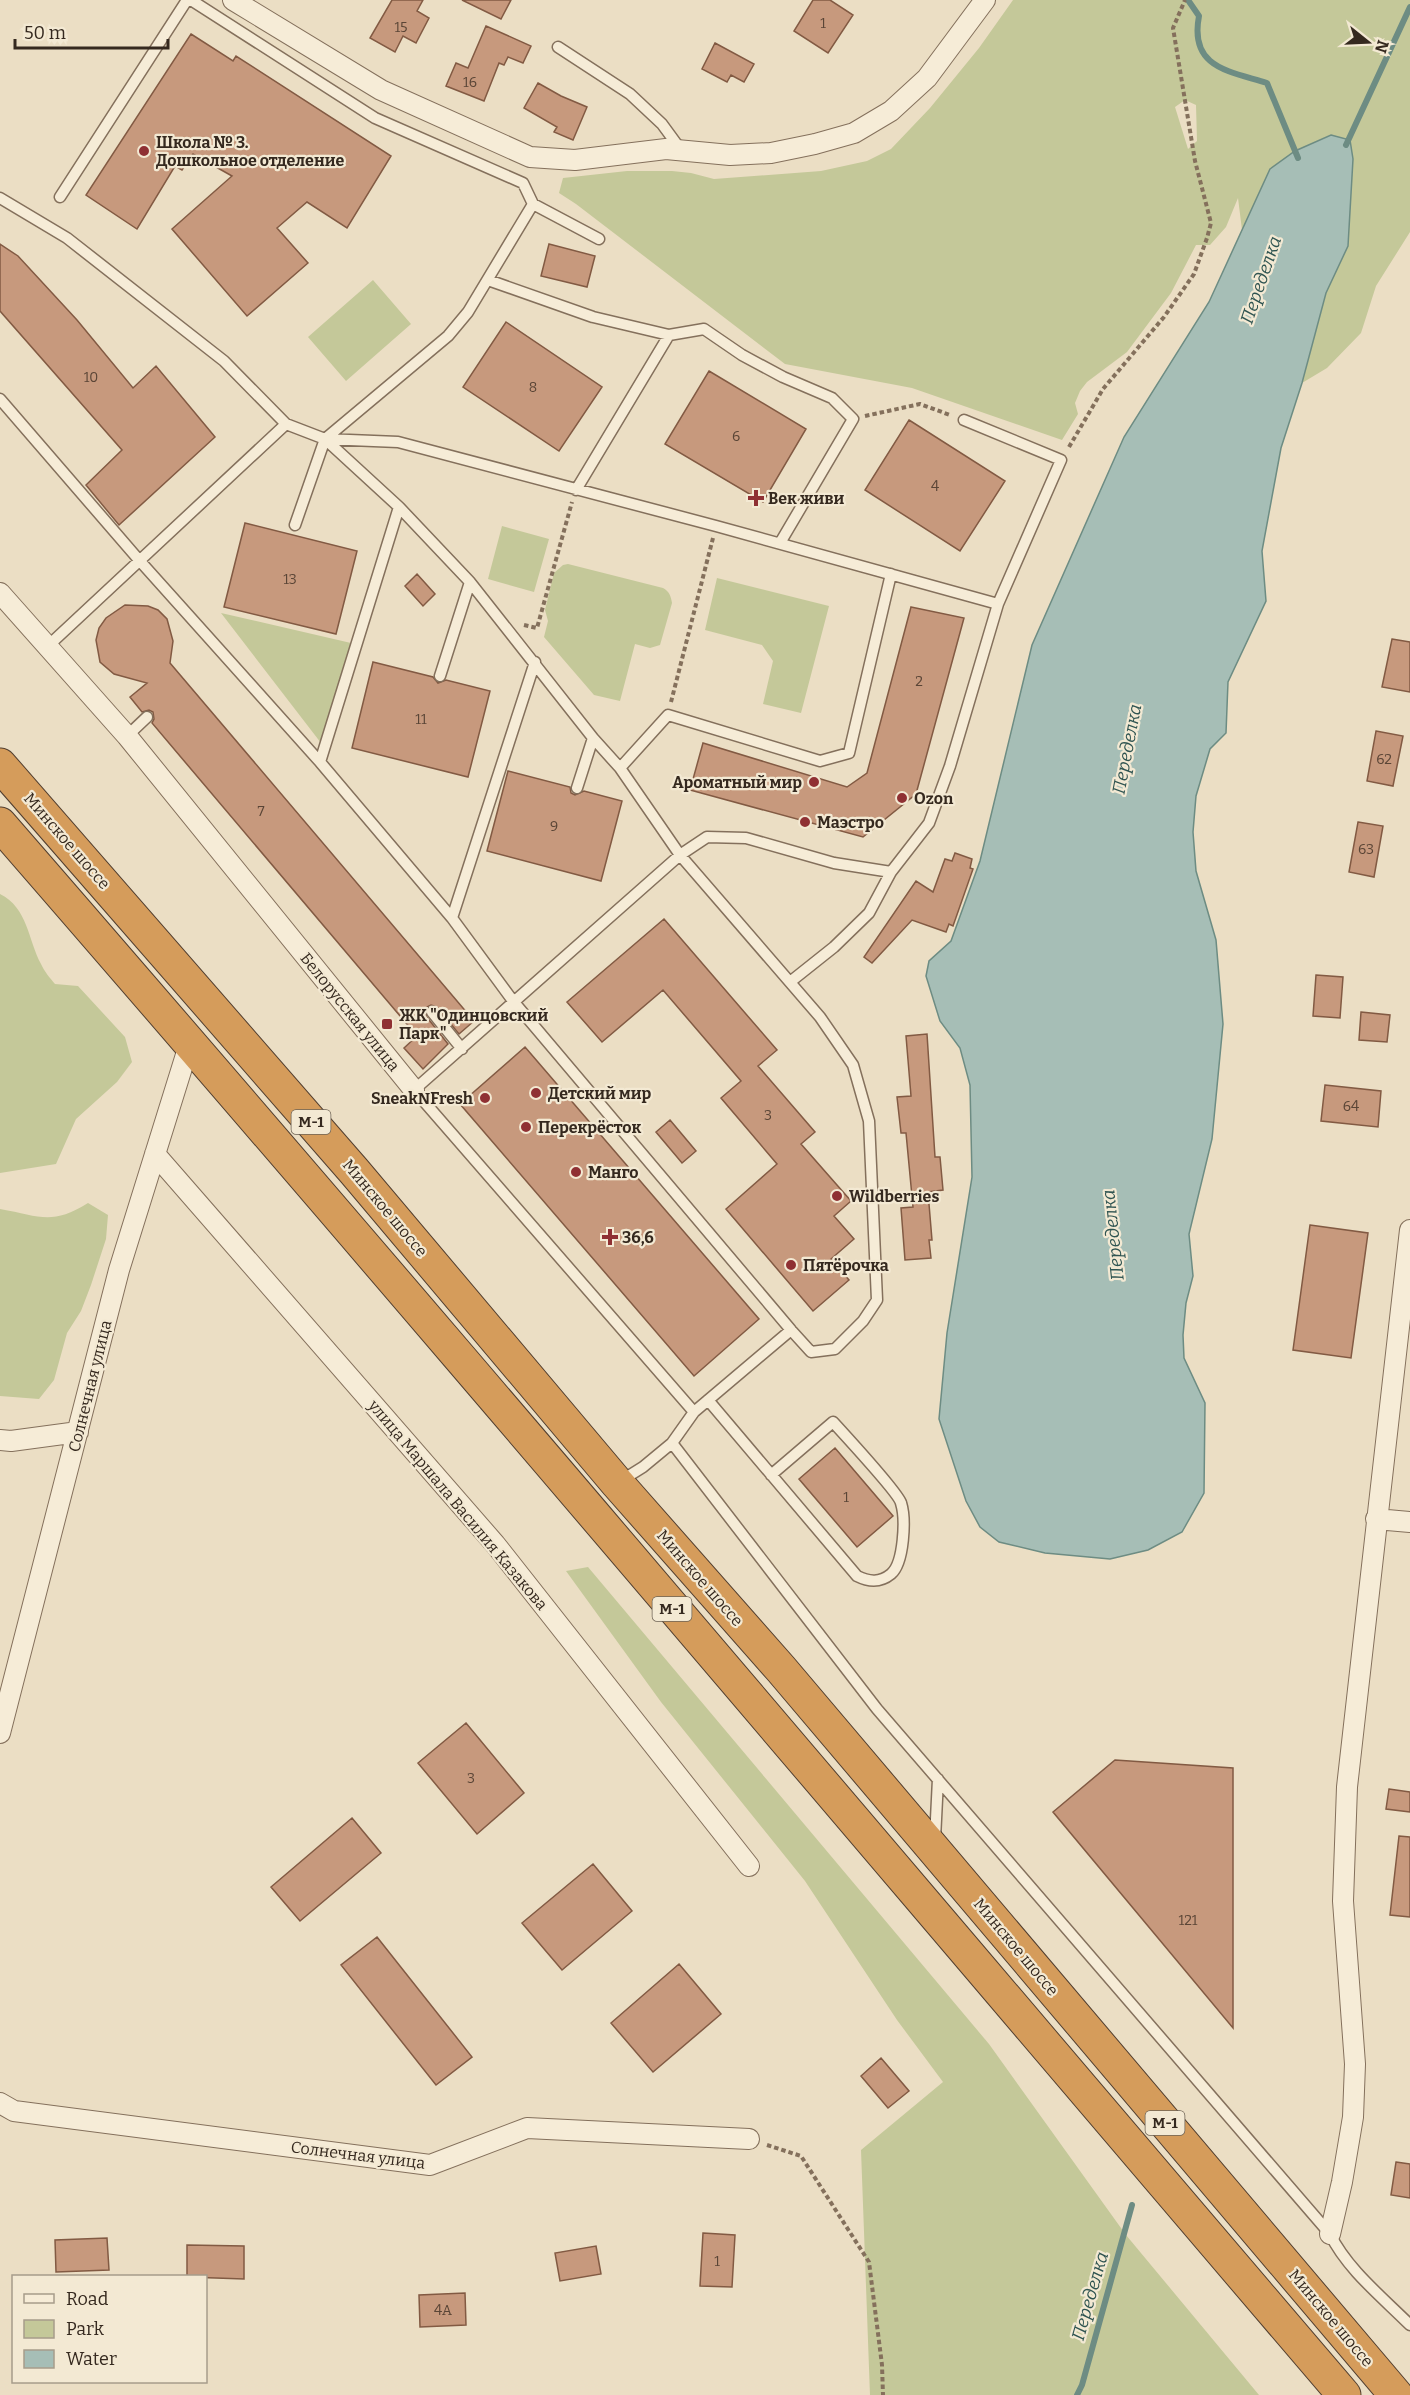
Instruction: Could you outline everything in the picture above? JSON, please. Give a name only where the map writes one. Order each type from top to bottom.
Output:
[{"type":"highway","name":"Минское шоссе","points":[[0,765],[354,1171],[617,1483],[781,1669],[1396,2395]]},
{"type":"highway","name":"М-1","points":[[0,824],[190,1042],[1344,2395]]},
{"type":"street","points":[[233,0],[381,90],[530,157],[575,160],[628,152],[681,150],[729,155],[771,153],[854,133],[891,111],[927,78],[985,0]]},
{"type":"street","name":"Белорусская улица","points":[[0,593],[127,736],[414,1090]]},
{"type":"street","name":"Солнечная улица","points":[[0,1733],[119,1270],[190,1042]]},
{"type":"street","name":"улица Маршала Василия Казакова","points":[[155,1154],[495,1544],[749,1866]]},
{"type":"street","points":[[1330,2234],[1353,2117],[1355,2064],[1343,1901],[1343,1841],[1347,1787],[1376,1519],[1407,1290],[1410,1230]]},
{"type":"street","points":[[0,1440],[11,1441],[78,1432]]},
{"type":"street","points":[[1376,1519],[1410,1522]]},
{"type":"street","name":"Солнечная улица","points":[[0,2103],[14,2111],[430,2165],[526,2128],[749,2139]]},
{"type":"lane","points":[[60,196],[187,0]]},
{"type":"lane","points":[[191,0],[375,118],[523,183],[533,204],[600,239]]},
{"type":"lane","points":[[558,47],[630,94],[662,124],[681,150]]},
{"type":"lane","points":[[0,198],[67,238],[224,361],[286,424],[325,439],[398,442],[780,543],[998,604]]},
{"type":"lane","points":[[295,525],[325,439],[448,336],[468,312],[533,204]]},
{"type":"lane","points":[[488,280],[593,317],[669,334],[704,329],[742,355],[783,377],[832,398],[853,419],[780,543]]},
{"type":"lane","points":[[576,489],[669,334]]},
{"type":"lane","points":[[0,399],[139,560],[320,762],[452,918],[513,1001],[791,1330],[811,1352],[835,1349],[863,1321],[877,1300],[869,1121],[853,1065],[820,1017],[680,855],[620,768],[592,738],[535,662],[470,582],[399,507],[325,439]]},
{"type":"lane","points":[[790,981],[834,947],[869,913],[891,872],[928,823],[950,766],[998,604],[1061,460],[964,420]]},
{"type":"lane","points":[[48,646],[286,424]]},
{"type":"lane","points":[[320,762],[399,507]]},
{"type":"lane","points":[[620,768],[668,715],[820,761],[849,753],[891,574]]},
{"type":"lane","points":[[440,676],[470,582]]},
{"type":"lane","points":[[452,918],[535,662]]},
{"type":"lane","points":[[127,736],[147,717]]},
{"type":"lane","points":[[578,788],[592,738]]},
{"type":"lane","points":[[414,1090],[680,855],[707,837],[746,838],[834,863],[891,872]]},
{"type":"lane","points":[[432,1012],[462,1049]]},
{"type":"lane","name":"Белорусская улица","points":[[414,1090],[694,1412]]},
{"type":"lane","points":[[617,1483],[643,1467],[672,1443],[694,1412],[791,1330]]},
{"type":"lane","points":[[708,1400],[771,1475],[857,1576],[871,1581],[880,1580],[894,1571],[903,1551],[901,1502],[833,1422],[771,1475]]},
{"type":"lane","points":[[672,1443],[877,1709],[1330,2234],[1338,2250],[1375,2292],[1410,2325]]},
{"type":"lane","points":[[934,1851],[938,1779]]},
{"type":"path","points":[[1073,440],[1104,389],[1164,317],[1194,274],[1208,238],[1211,223],[1195,161],[1173,28],[1185,0]]},
{"type":"path","points":[[853,419],[920,404],[964,420]]},
{"type":"path","points":[[500,618],[537,628],[564,524],[576,489]]},
{"type":"path","points":[[668,715],[716,526]]},
{"type":"path","points":[[749,2139],[801,2156],[869,2262],[882,2365],[883,2395]]},
{"type":"green space","points":[[1013,0],[1410,0],[1410,232],[1376,286],[1361,333],[1327,368],[1302,383],[1326,293],[1348,246],[1270,169],[1242,230],[1238,198],[1226,227],[1210,245],[1196,245],[1171,293],[1127,352],[1087,382],[1080,391],[1075,403],[1078,414],[1062,440],[912,388],[785,364],[559,193],[563,178],[627,171],[672,171],[714,179],[821,171],[867,161],[891,149],[930,108],[979,48]],"holes":[[[1185,100],[1196,105],[1197,141],[1188,149],[1175,107]]]},
{"type":"green space","points":[[373,280],[411,324],[346,381],[308,337]]},
{"type":"green space","points":[[502,526],[549,539],[534,592],[488,579]]},
{"type":"green space","points":[[568,564],[663,588],[670,596],[672,603],[660,645],[650,648],[635,644],[620,701],[594,695],[544,637],[548,621],[545,610],[554,573],[563,565]]},
{"type":"green space","points":[[717,578],[829,606],[801,713],[763,704],[773,661],[762,645],[705,630]]},
{"type":"green space","points":[[221,613],[351,643],[321,743]]},
{"type":"green space","points":[[0,894],[16,907],[22,916],[42,967],[49,977],[55,984],[78,986],[125,1037],[132,1062],[117,1082],[76,1119],[56,1164],[0,1173]]},
{"type":"green space","points":[[88,1203],[108,1215],[106,1239],[81,1311],[67,1333],[54,1380],[39,1399],[0,1396],[0,1209],[54,1217],[64,1215]]},
{"type":"green space","points":[[588,1567],[989,2044],[1126,2235],[1259,2395],[870,2395],[861,2150],[943,2082],[897,2020],[805,1881],[661,1702],[566,1571]]},
{"type":"water","points":[[1331,135],[1350,140],[1353,159],[1348,246],[1326,293],[1302,383],[1281,448],[1262,551],[1266,601],[1228,682],[1226,733],[1210,749],[1196,796],[1193,832],[1196,871],[1216,940],[1223,1024],[1212,1139],[1189,1234],[1193,1276],[1186,1303],[1183,1335],[1184,1358],[1205,1403],[1204,1493],[1182,1532],[1148,1550],[1110,1559],[1045,1553],[999,1542],[980,1527],[966,1501],[939,1419],[947,1333],[972,1177],[970,1085],[960,1048],[940,1021],[926,976],[929,961],[951,941],[980,861],[1032,645],[1124,437],[1209,302],[1270,169],[1295,151]]},
{"type":"building","points":[[392,0],[423,0],[417,11],[429,18],[416,43],[403,36],[395,52],[370,38]]},
{"type":"building","points":[[462,0],[511,0],[501,19]]},
{"type":"building","points":[[813,0],[830,0],[853,15],[828,53],[794,31]]},
{"type":"building","points":[[486,26],[531,46],[523,63],[508,57],[504,65],[499,63],[484,101],[446,86],[456,63],[468,68]]},
{"type":"building","points":[[191,34],[233,61],[236,56],[391,156],[347,228],[307,202],[277,228],[308,263],[247,316],[172,229],[232,176],[193,154],[182,170],[175,166],[137,229],[86,195]]},
{"type":"building","points":[[715,43],[754,64],[744,82],[731,75],[727,82],[702,69]]},
{"type":"building","points":[[538,83],[587,107],[573,140],[554,132],[557,127],[524,108]]},
{"type":"building","points":[[0,244],[18,256],[77,320],[133,388],[156,366],[215,437],[119,525],[86,485],[122,450],[0,311]]},
{"type":"building","points":[[549,244],[595,256],[587,287],[541,276]]},
{"type":"building","points":[[506,322],[602,387],[559,451],[463,387]]},
{"type":"building","points":[[709,371],[806,429],[763,502],[665,444]]},
{"type":"building","points":[[909,420],[1005,481],[960,551],[865,490]]},
{"type":"building","points":[[245,523],[357,551],[336,634],[224,607]]},
{"type":"building","points":[[417,574],[435,594],[423,606],[405,586]]},
{"type":"building","points":[[125,605],[148,606],[158,610],[167,619],[173,641],[170,663],[474,1021],[459,1034],[437,1007],[431,1005],[427,1007],[426,1016],[448,1044],[423,1069],[404,1048],[417,1036],[152,723],[153,712],[149,710],[142,712],[130,697],[147,683],[114,674],[100,662],[96,640],[99,628],[106,618]]},
{"type":"building","points":[[911,607],[964,618],[916,794],[863,837],[690,790],[703,743],[847,787],[867,773]]},
{"type":"building","points":[[1392,639],[1410,642],[1410,692],[1382,687]]},
{"type":"building","points":[[373,662],[433,677],[438,683],[446,680],[490,691],[468,777],[352,748]]},
{"type":"building","points":[[1376,731],[1403,736],[1393,786],[1367,781]]},
{"type":"building","points":[[508,771],[570,787],[571,793],[575,795],[584,791],[622,801],[601,881],[487,851]]},
{"type":"building","points":[[1358,822],[1383,826],[1374,877],[1349,872]]},
{"type":"building","points":[[955,853],[972,859],[970,868],[973,869],[953,926],[949,924],[946,932],[912,920],[872,963],[864,957],[916,881],[933,892],[945,859],[952,861]]},
{"type":"building","points":[[664,919],[777,1050],[758,1066],[815,1132],[801,1144],[851,1201],[834,1216],[854,1239],[831,1259],[849,1280],[813,1311],[726,1209],[777,1164],[721,1098],[741,1081],[663,990],[602,1042],[567,1002]]},
{"type":"building","points":[[1316,975],[1343,977],[1340,1018],[1313,1016]]},
{"type":"building","points":[[1361,1012],[1390,1015],[1387,1042],[1359,1040]]},
{"type":"building","points":[[927,1034],[935,1157],[940,1157],[943,1190],[928,1192],[932,1240],[929,1240],[931,1258],[905,1260],[901,1208],[913,1207],[906,1133],[901,1133],[897,1097],[911,1096],[906,1036]]},
{"type":"building","name":"Манго","points":[[525,1047],[759,1319],[694,1376],[460,1104]]},
{"type":"building","points":[[1325,1085],[1381,1091],[1378,1127],[1321,1121]]},
{"type":"building","points":[[670,1120],[696,1151],[682,1163],[656,1132]]},
{"type":"building","points":[[1310,1225],[1368,1233],[1351,1358],[1293,1350]]},
{"type":"building","points":[[835,1448],[893,1516],[857,1547],[799,1479]]},
{"type":"building","points":[[466,1723],[524,1793],[477,1834],[418,1763]]},
{"type":"building","points":[[1115,1760],[1233,1768],[1233,2028],[1053,1812]]},
{"type":"building","points":[[1389,1789],[1410,1792],[1410,1812],[1386,1809]]},
{"type":"building","points":[[352,1818],[381,1853],[300,1921],[271,1887]]},
{"type":"building","points":[[1399,1836],[1410,1837],[1410,1917],[1390,1915]]},
{"type":"building","points":[[593,1864],[632,1911],[562,1970],[522,1923]]},
{"type":"building","points":[[377,1937],[472,2057],[436,2085],[341,1965]]},
{"type":"building","points":[[679,1964],[721,2014],[653,2072],[611,2023]]},
{"type":"building","points":[[881,2058],[909,2091],[888,2108],[861,2076]]},
{"type":"building","points":[[1396,2162],[1410,2164],[1410,2198],[1391,2195]]},
{"type":"building","points":[[703,2233],[735,2235],[732,2287],[700,2286]]},
{"type":"building","points":[[107,2238],[109,2270],[56,2272],[55,2240]]},
{"type":"building","points":[[187,2245],[244,2246],[244,2279],[187,2275]]},
{"type":"building","points":[[596,2246],[601,2274],[560,2281],[555,2253]]},
{"type":"building","points":[[465,2293],[466,2325],[420,2327],[419,2295]]},
{"type":"waterway","points":[[1188,0],[1199,16],[1197,33],[1200,47],[1206,57],[1226,70],[1267,83],[1298,158]]},
{"type":"waterway","name":"Переделка","points":[[1346,145],[1410,7]]},
{"type":"waterway","name":"Переделка","points":[[1077,2395],[1082,2385],[1132,2205]]},
{"type":"place","name":"Школа № 3. Дошкольное отделение","points":[[144,151]]},
{"type":"place","name":"Век живи","points":[[756,498]]},
{"type":"place","name":"Ароматный мир","points":[[814,782]]},
{"type":"place","name":"Ozon","points":[[902,798]]},
{"type":"place","name":"Маэстро","points":[[805,822]]},
{"type":"place","name":"ЖК \"Одинцовский Парк\"","points":[[387,1024]]},
{"type":"place","name":"Детский мир","points":[[536,1093]]},
{"type":"place","name":"SneakNFresh","points":[[485,1098]]},
{"type":"place","name":"Перекрёсток","points":[[526,1127]]},
{"type":"place","name":"Манго","points":[[576,1172]]},
{"type":"place","name":"Wildberries","points":[[837,1196]]},
{"type":"place","name":"36,6","points":[[610,1237]]},
{"type":"place","name":"Пятёрочка","points":[[791,1265]]}]
